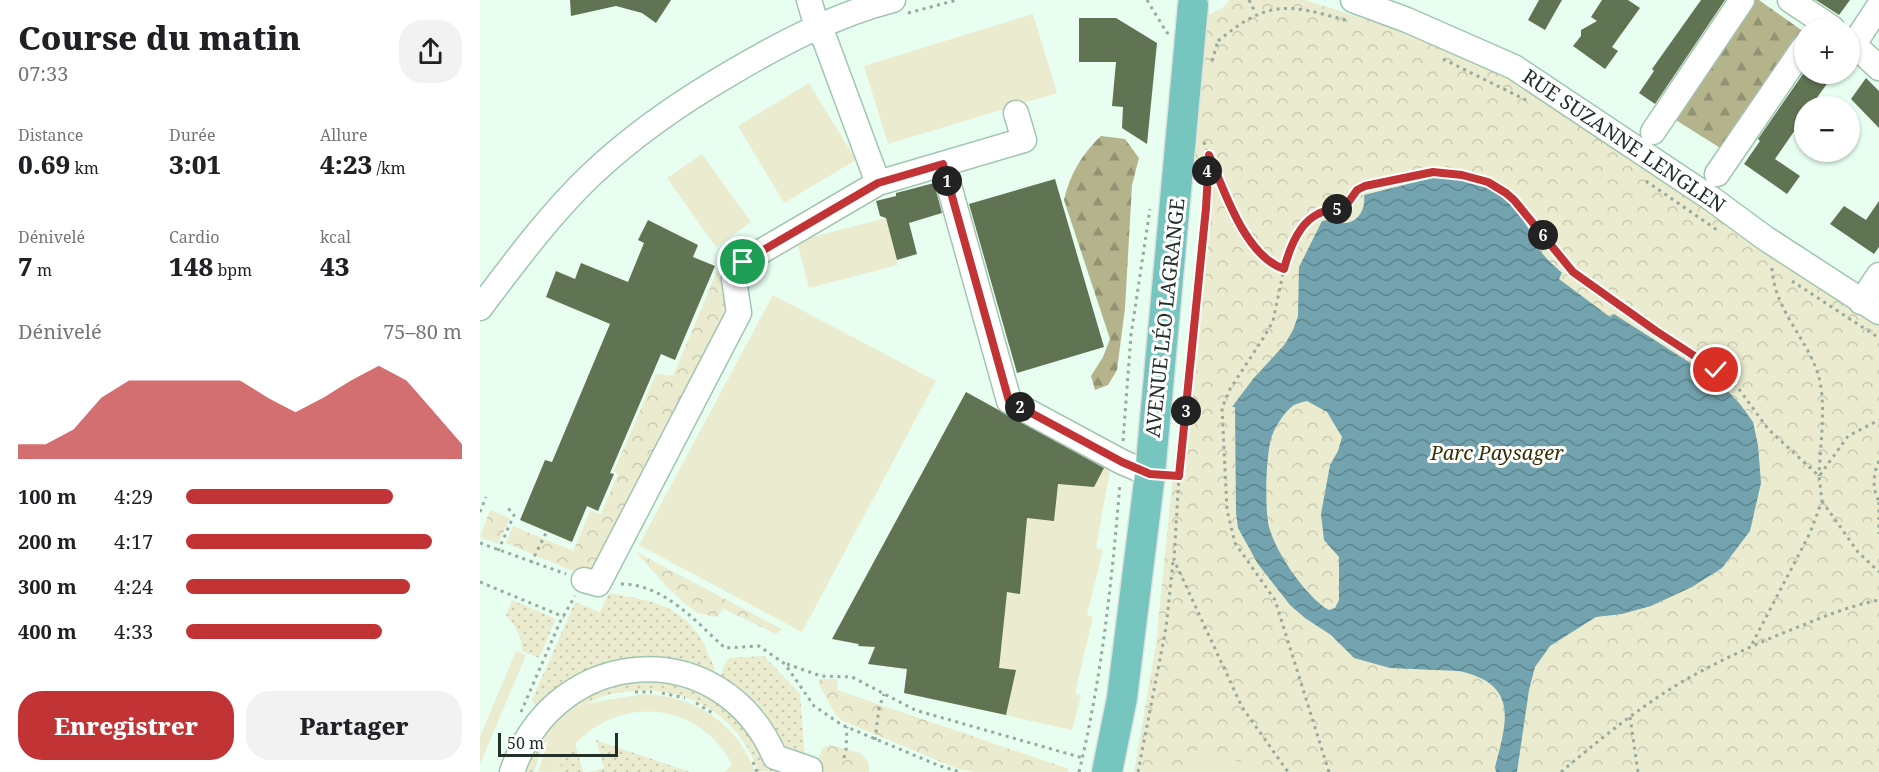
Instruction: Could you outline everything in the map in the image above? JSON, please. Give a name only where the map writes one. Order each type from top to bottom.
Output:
[{"type":"main road","name":"AVENUE LÉO LAGRANGE","points":[[1095,765],[1122,698],[1150,474],[1196,2]]},
{"type":"street","points":[[809,0],[817,27],[825,40],[826,48],[878,183]]},
{"type":"street","points":[[1653,132],[1742,0]]},
{"type":"street","points":[[1790,0],[1814,18]]},
{"type":"street","points":[[1860,31],[1879,6]]},
{"type":"street","points":[[480,308],[525,249],[590,175],[649,125],[768,50],[817,27],[900,7]]},
{"type":"street","name":"RUE SUZANNE LENGLEN","points":[[1352,11],[1407,20],[1514,67],[1870,307]]},
{"type":"street","points":[[1860,50],[1879,68]]},
{"type":"street","points":[[1717,174],[1794,62]]},
{"type":"street","points":[[591,582],[739,313],[734,279],[743,262],[878,183],[1024,140],[1016,113]]},
{"type":"street","points":[[943,164],[1009,401],[1122,462],[1150,474]]},
{"type":"street","points":[[1870,307],[1879,275]]},
{"type":"street","points":[[512,772],[519,752],[531,731],[546,712],[564,696],[602,677],[643,669],[679,674],[702,681],[723,693],[751,717],[765,736],[775,757],[810,769],[809,772]]},
{"type":"path","points":[[900,7],[957,0]]},
{"type":"path","points":[[1147,0],[1167,33],[1166,44]]},
{"type":"path","points":[[1249,0],[1254,10]]},
{"type":"path","points":[[1276,4],[1352,11]]},
{"type":"path","points":[[1211,72],[1218,40],[1246,15],[1259,7]]},
{"type":"path","points":[[1167,33],[1176,32]]},
{"type":"path","points":[[1212,37],[1218,40]]},
{"type":"path","points":[[1441,58],[1526,101]]},
{"type":"path","points":[[1205,131],[1204,142],[1240,227],[1262,254],[1276,266],[1284,269]]},
{"type":"path","points":[[1138,772],[1163,646],[1174,560],[1179,476],[1206,208],[1209,155]]},
{"type":"path","points":[[1329,772],[1275,600],[1235,543],[1227,510],[1222,408],[1230,389],[1273,321],[1284,269],[1292,245],[1307,221],[1327,210],[1345,207],[1357,190],[1365,186],[1433,172],[1462,175],[1488,182],[1506,193],[1573,272],[1656,331],[1705,361],[1739,389],[1768,429],[1819,476]]},
{"type":"path","points":[[1642,178],[1718,230]]},
{"type":"path","points":[[1095,765],[1088,734],[1114,557],[1131,335],[1150,205]]},
{"type":"path","points":[[1751,646],[1810,534],[1822,501],[1819,476],[1822,402],[1819,376],[1810,353],[1780,304],[1772,268],[1782,274]]},
{"type":"path","points":[[1792,281],[1879,338]]},
{"type":"path","points":[[1819,476],[1848,436],[1879,420]]},
{"type":"path","points":[[1879,461],[1876,466],[1874,489],[1879,502],[1879,534]]},
{"type":"path","points":[[1150,474],[1179,476]]},
{"type":"path","points":[[480,512],[486,497]]},
{"type":"path","points":[[1822,501],[1858,552],[1879,572]]},
{"type":"path","points":[[498,551],[514,515],[507,507]]},
{"type":"path","points":[[531,563],[547,531]]},
{"type":"path","points":[[480,543],[531,563],[591,582],[631,584],[668,597],[725,648],[759,646],[785,664],[821,676],[852,677],[915,710],[1095,765]]},
{"type":"path","points":[[1174,560],[1242,707],[1288,772]]},
{"type":"path","points":[[480,582],[564,617]]},
{"type":"path","points":[[518,722],[564,617],[591,582]]},
{"type":"path","points":[[1561,772],[1630,717],[1684,681],[1751,646],[1843,610],[1879,600]]},
{"type":"path","points":[[785,664],[814,706],[847,727],[940,766],[960,772]]},
{"type":"path","points":[[634,693],[654,692],[674,695],[702,706],[719,717]]},
{"type":"path","points":[[875,740],[879,708],[885,694]]},
{"type":"path","points":[[1630,717],[1638,772]]},
{"type":"path","points":[[844,758],[847,727]]},
{"type":"path","points":[[750,757],[757,772]]},
{"type":"path","points":[[1079,772],[1095,765]]},
{"type":"green space","name":"Parc Paysager","points":[[1230,0],[1305,0],[1430,40],[1521,86],[1879,326],[1879,772],[1134,772],[1156,644],[1204,169],[1192,167],[1202,49],[1207,33],[1208,15],[1222,8]]},
{"type":"green space","points":[[1752,0],[1759,0],[1794,25],[1794,50],[1725,151],[1671,117]]},
{"type":"green space","points":[[1033,14],[1057,93],[888,144],[864,66]]},
{"type":"green space","points":[[809,83],[856,160],[784,203],[738,126]]},
{"type":"green space","points":[[1101,136],[1125,139],[1139,158],[1132,185],[1125,308],[1117,370],[1108,385],[1095,390],[1091,376],[1103,357],[1110,339],[1064,200],[1078,165]]},
{"type":"green space","points":[[702,154],[751,222],[716,247],[667,178]]},
{"type":"green space","points":[[886,218],[898,265],[809,288],[797,241]]},
{"type":"green space","points":[[717,271],[737,311],[592,579],[506,543],[513,526],[573,551],[590,511],[601,514],[618,474],[614,471],[656,374],[673,376]]},
{"type":"green space","points":[[773,295],[936,381],[802,632],[639,545]]},
{"type":"green space","points":[[966,392],[1110,470],[1096,548],[1103,550],[1087,615],[1093,617],[1075,693],[1081,696],[1072,730],[904,693],[907,669],[868,664],[875,647],[832,639]]},
{"type":"green space","points":[[1879,456],[1879,549],[1872,532],[1871,465]]},
{"type":"green space","points":[[490,510],[510,518],[498,544],[480,537]]},
{"type":"green space","points":[[636,552],[782,629],[776,634],[724,609],[716,617],[697,613],[665,585]]},
{"type":"green space","points":[[609,593],[658,604],[689,623],[703,642],[715,668],[712,678],[668,665],[539,710],[532,700],[575,602],[600,612]]},
{"type":"green space","points":[[512,600],[556,619],[539,658],[522,651],[518,632],[506,616]]},
{"type":"green space","points":[[516,651],[526,655],[480,764],[480,737]]},
{"type":"green space","points":[[764,656],[800,694],[805,757],[781,756],[721,684],[722,670],[729,658]]},
{"type":"green space","points":[[632,676],[656,676],[698,686],[733,708],[760,741],[771,762],[800,772],[758,771],[750,752],[726,722],[694,700],[675,694],[632,691],[560,708],[593,687]]},
{"type":"green space","points":[[820,679],[838,679],[837,690],[1069,769],[1068,772],[974,772],[958,769],[841,720],[818,683]]},
{"type":"green space","points":[[644,694],[680,700],[712,715],[738,740],[755,772],[725,772],[732,764],[714,740],[692,723],[668,714],[642,712],[617,717],[593,729],[573,747],[557,772],[538,772],[559,708]]},
{"type":"green space","points":[[560,708],[534,772],[518,772],[526,752],[536,735]]},
{"type":"green space","points":[[596,740],[690,772],[590,772],[604,768]]},
{"type":"green space","points":[[575,743],[583,772],[557,772],[566,754]]},
{"type":"green space","points":[[830,745],[861,753],[869,764],[869,772],[815,772],[822,748]]},
{"type":"green space","points":[[1195,750],[1257,766],[1255,772],[1189,772]]},
{"type":"water","points":[[1436,177],[1465,181],[1493,191],[1509,202],[1519,213],[1542,253],[1562,273],[1559,279],[1610,317],[1614,314],[1706,373],[1722,385],[1753,422],[1758,445],[1761,483],[1750,531],[1722,568],[1692,587],[1651,606],[1622,614],[1596,617],[1550,646],[1535,667],[1529,690],[1517,772],[1496,772],[1495,767],[1505,720],[1500,695],[1492,685],[1478,677],[1459,671],[1390,668],[1354,658],[1331,635],[1290,605],[1258,564],[1238,528],[1235,407],[1232,407],[1253,379],[1285,344],[1293,330],[1298,316],[1299,267],[1322,221],[1348,223],[1357,218],[1364,205],[1364,195]],"holes":[[[1307,401],[1327,412],[1342,437],[1338,451],[1330,465],[1321,514],[1324,540],[1339,557],[1339,600],[1335,608],[1329,610],[1311,596],[1279,551],[1270,530],[1266,499],[1269,447],[1280,420],[1294,405]]]},
{"type":"building","points":[[570,0],[671,0],[656,23],[642,13],[616,6],[571,16]]},
{"type":"building","points":[[1539,0],[1562,0],[1545,30],[1528,20]]},
{"type":"building","points":[[1602,0],[1628,0],[1640,8],[1612,47],[1618,51],[1605,69],[1573,46],[1581,36],[1581,30],[1597,21],[1591,17]]},
{"type":"building","points":[[1701,0],[1725,0],[1655,104],[1639,93],[1654,71],[1652,69]]},
{"type":"building","points":[[1816,0],[1850,0],[1839,15]]},
{"type":"building","points":[[1079,18],[1116,18],[1157,43],[1147,144],[1122,128],[1123,107],[1112,106],[1116,62],[1079,62]]},
{"type":"building","points":[[1866,78],[1879,91],[1879,128],[1860,108],[1860,96],[1853,96]]},
{"type":"building","points":[[1796,84],[1827,84],[1818,96],[1794,96],[1794,131],[1775,159],[1800,176],[1787,194],[1744,164],[1760,141],[1758,139]]},
{"type":"building","points":[[1055,179],[1104,347],[1017,373],[969,204]]},
{"type":"building","points":[[934,183],[942,213],[909,223],[917,254],[897,260],[886,218],[880,216],[876,201]]},
{"type":"building","points":[[1879,201],[1879,247],[1874,254],[1830,224],[1844,206],[1866,220]]},
{"type":"building","points":[[648,220],[698,245],[693,257],[715,266],[675,360],[661,354],[610,473],[614,474],[598,511],[587,506],[572,542],[520,520],[545,460],[552,462],[610,324],[546,297],[556,271],[575,279],[581,263],[628,282],[644,243],[638,240]]},
{"type":"building","points":[[966,392],[1104,468],[1094,487],[1058,484],[1054,521],[1027,518],[1020,594],[1007,592],[999,668],[1016,670],[1006,715],[904,693],[907,669],[868,664],[875,647],[858,646],[859,644],[832,639]]},
{"type":"route","points":[[743,262],[878,183],[943,164],[1009,401],[1122,462],[1150,474],[1179,476],[1206,208],[1209,155],[1240,227],[1262,254],[1276,266],[1284,269],[1292,245],[1307,221],[1327,210],[1345,207],[1357,190],[1402,177],[1449,172],[1488,182],[1506,193],[1573,272],[1716,370]]}]
